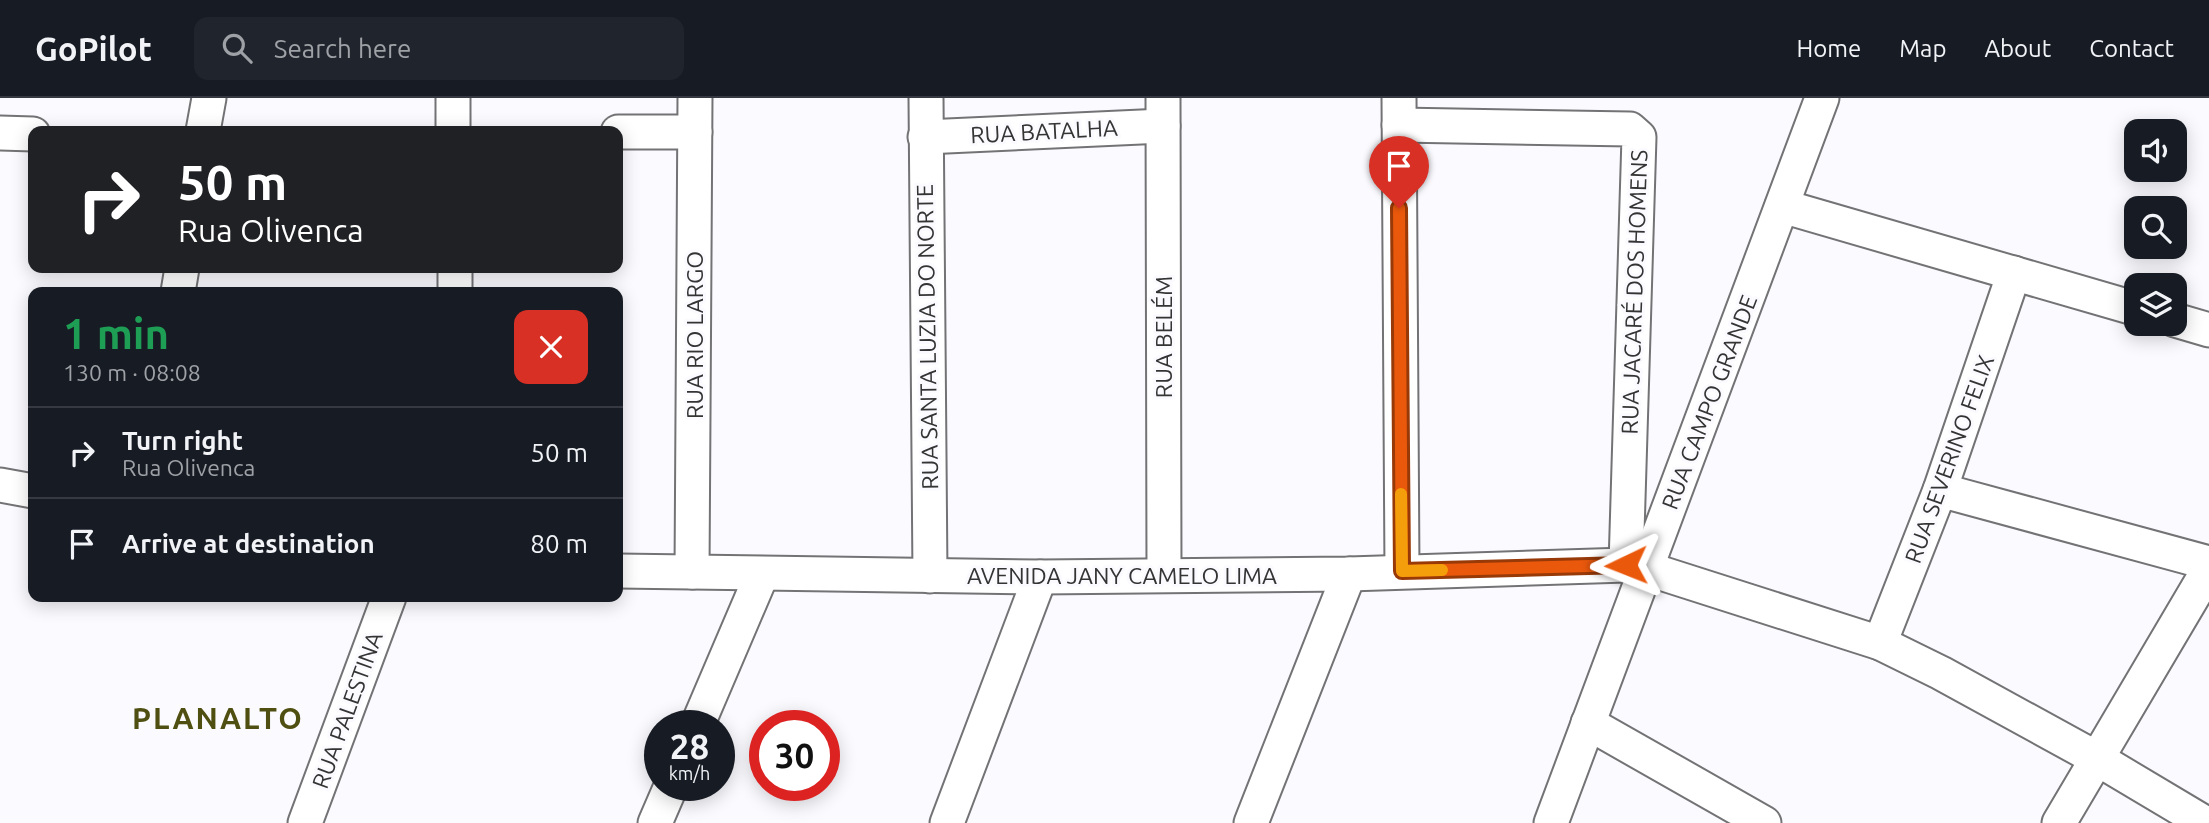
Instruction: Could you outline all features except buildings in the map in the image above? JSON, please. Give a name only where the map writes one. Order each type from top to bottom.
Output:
[{"type":"street","points":[[204,126],[209,98]]},
{"type":"street","points":[[453,98],[453,126]]},
{"type":"street","name":"RUA RIO LARGO","points":[[692,572],[695,98]]},
{"type":"street","name":"RUA SANTA LUZIA DO NORTE","points":[[926,98],[930,576]]},
{"type":"street","name":"RUA CAMPO GRANDE","points":[[1551,823],[1588,723],[1636,566],[1782,206],[1822,98]]},
{"type":"street","points":[[1399,111],[1402,571]]},
{"type":"street","name":"RUA JACARÉ DOS HOMENS","points":[[1399,111],[1630,129],[1639,137],[1636,566]]},
{"type":"street","name":"RUA BATALHA","points":[[925,137],[1163,112]]},
{"type":"street","name":"RUA BELÉM","points":[[1163,112],[1164,575]]},
{"type":"street","points":[[623,132],[695,132]]},
{"type":"street","points":[[0,133],[28,134]]},
{"type":"street","points":[[1782,206],[2124,305]]},
{"type":"street","name":"RUA SEVERINO FELIX","points":[[1880,643],[1940,490],[2014,273]]},
{"type":"street","points":[[2187,324],[2209,330]]},
{"type":"street","points":[[0,485],[28,490]]},
{"type":"street","points":[[1940,490],[2207,574],[2059,823]]},
{"type":"street","name":"AVENIDA JANY CAMELO LIMA","points":[[623,571],[1040,577],[1349,574],[1636,566],[1880,643],[1941,673],[2096,758],[2205,823]]},
{"type":"street","points":[[703,710],[762,574]]},
{"type":"street","points":[[1251,823],[1349,574]]},
{"type":"street","points":[[947,823],[1040,577]]},
{"type":"street","name":"RUA PALESTINA","points":[[305,823],[387,602]]},
{"type":"street","points":[[1588,723],[1764,823]]},
{"type":"street","points":[[655,823],[665,801]]},
{"type":"slow traffic","points":[[1401,494],[1402,571],[1442,570]]},
{"type":"district","name":"PLANALTO","points":[[218,718]]},
{"type":"route","points":[[1399,208],[1402,571],[1626,565]]}]
